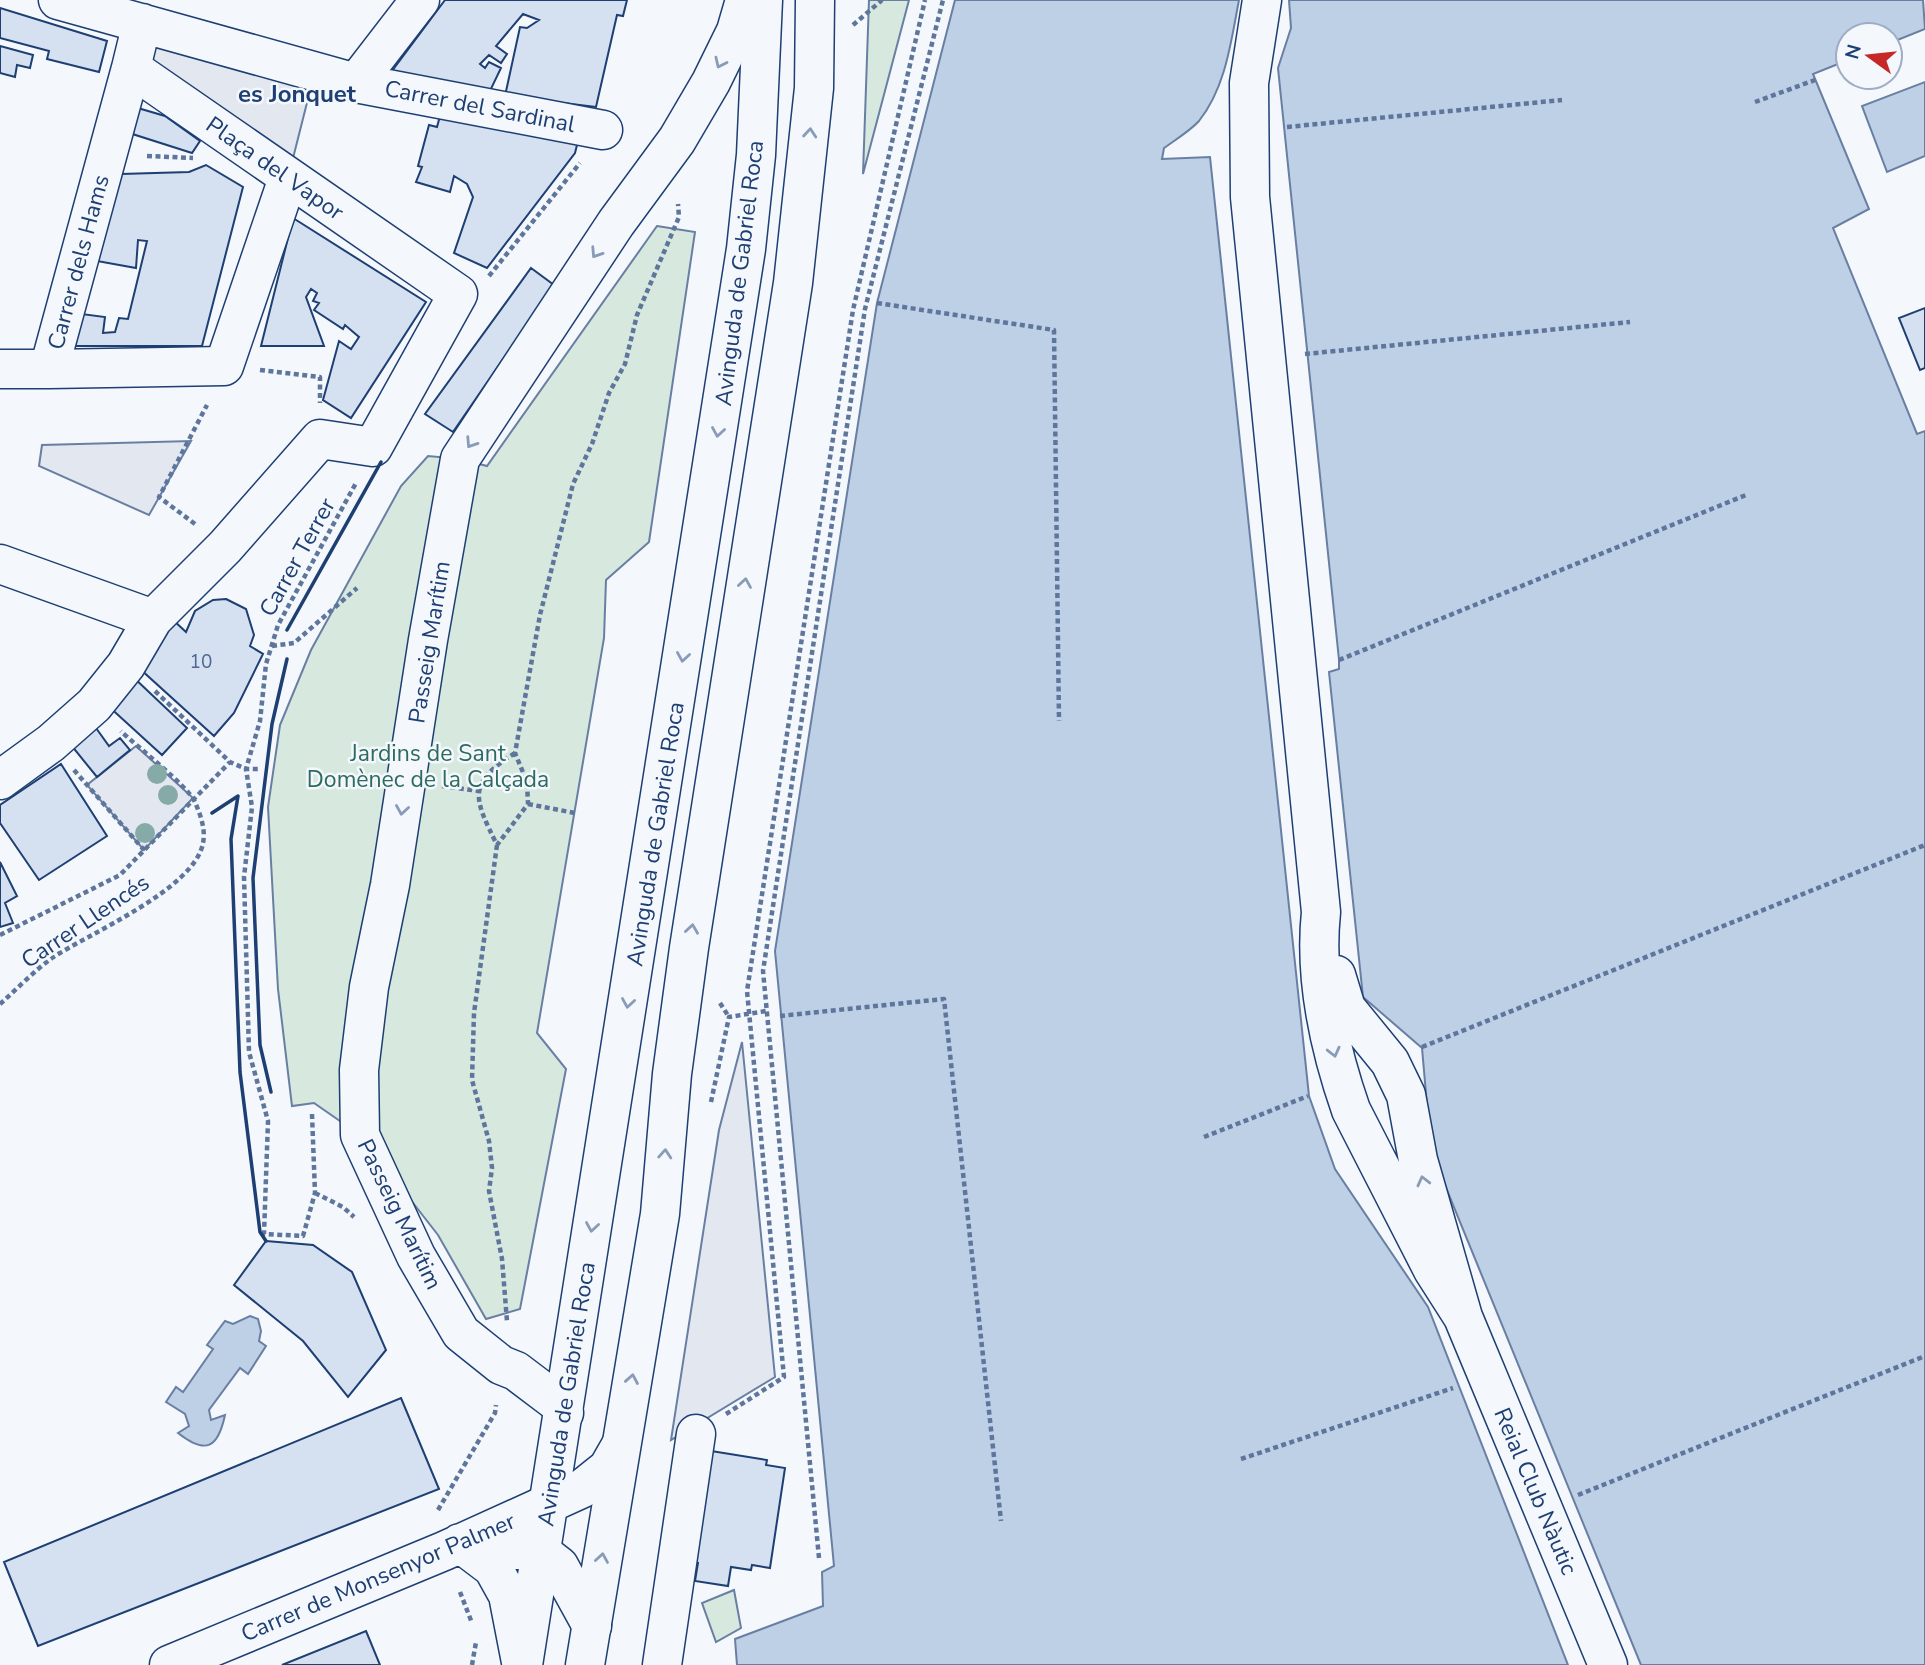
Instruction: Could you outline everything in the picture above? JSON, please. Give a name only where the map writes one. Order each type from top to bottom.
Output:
[{"type":"main road","name":"Carrer del Sardinal","points":[[58,0],[356,83],[598,129]]},
{"type":"main road","points":[[356,83],[420,0]]},
{"type":"main road","name":"Passeig Marítim","points":[[564,1413],[557,1402],[516,1371],[501,1365],[461,1333],[416,1256],[360,1135],[359,1070],[369,987],[390,884],[460,459],[616,223],[677,140],[711,82],[736,31],[745,0]]},
{"type":"main road","name":"Avinguda de Gabriel Roca","points":[[522,1665],[564,1413],[746,249],[757,143],[763,0]]},
{"type":"main road","points":[[585,1665],[660,1214],[672,1074],[692,927],[799,242],[814,88],[815,0]]},
{"type":"main road","points":[[1262,0],[1249,83],[1250,197],[1321,912],[1346,1008],[1390,1062],[1406,1095],[1418,1160],[1463,1317]]},
{"type":"main road","points":[[131,68],[142,23]]},
{"type":"main road","name":"Plaça del Vapor","points":[[131,68],[458,294]]},
{"type":"main road","name":"Carrer dels Hams","points":[[131,68],[49,369],[224,366]]},
{"type":"main road","points":[[224,366],[288,178]]},
{"type":"main road","points":[[0,780],[51,743],[94,705],[126,665],[153,619],[225,547],[320,439],[373,447],[458,294]]},
{"type":"main road","points":[[0,369],[49,369]]},
{"type":"main road","points":[[0,564],[153,619]]},
{"type":"main road","points":[[1321,912],[1317,947],[1324,1007],[1344,1091],[1433,1270],[1463,1317]]},
{"type":"main road","name":"Reial Club Nàutic","points":[[1463,1317],[1608,1665]]},
{"type":"main road","points":[[662,1665],[696,1434]]},
{"type":"main road","name":"Carrer de Monsenyor Palmer","points":[[169,1665],[548,1504],[597,1479],[621,1447]]},
{"type":"main road","points":[[452,1547],[541,1552],[559,1566],[592,1626]]},
{"type":"main road","points":[[452,1547],[493,1568],[508,1595],[522,1665]]},
{"type":"path","points":[[850,28],[882,0]]},
{"type":"path","points":[[696,1434],[784,1377],[747,991],[853,310],[925,0]]},
{"type":"path","points":[[819,1558],[788,1208],[763,971],[865,309],[943,0]]},
{"type":"path","points":[[1755,102],[1815,80]]},
{"type":"path","points":[[1285,127],[1562,100]]},
{"type":"path","points":[[458,294],[488,278],[524,237],[587,150],[598,129]]},
{"type":"path","points":[[107,152],[190,160],[228,136]]},
{"type":"path","points":[[472,1625],[452,1547],[432,1519],[495,1413],[501,1365],[510,1334],[505,1283],[489,1191],[492,1168],[489,1140],[472,1080],[474,1013],[497,845],[528,804],[527,782],[515,753],[540,615],[573,484],[592,444],[609,393],[625,364],[637,316],[679,217],[677,140]]},
{"type":"path","points":[[877,303],[1054,330],[1059,721]]},
{"type":"path","points":[[1305,354],[1630,322]]},
{"type":"path","points":[[159,497],[191,440],[224,366],[320,377],[320,439]]},
{"type":"path","name":"Carrer Terrer","points":[[246,769],[260,721],[266,664],[278,625],[343,510],[373,447]]},
{"type":"path","points":[[1339,660],[1746,495]]},
{"type":"path","points":[[272,646],[294,643],[357,588]]},
{"type":"path","points":[[126,665],[230,762],[246,769],[261,768]]},
{"type":"path","name":"Carrer Llencés","points":[[0,1004],[52,958],[114,926],[189,867],[203,845],[204,828],[193,798],[94,705]]},
{"type":"path","name":"Carrer Llencés","points":[[51,743],[144,850]]},
{"type":"path","points":[[497,845],[478,807],[479,791],[488,770],[515,753]]},
{"type":"path","points":[[0,935],[120,874],[230,762]]},
{"type":"path","points":[[246,769],[252,807],[244,877],[249,1052],[268,1121],[264,1234],[303,1236],[315,1193],[312,1114]]},
{"type":"path","points":[[436,785],[479,791]]},
{"type":"path","points":[[528,804],[575,813]]},
{"type":"path","points":[[1422,1048],[1925,845]]},
{"type":"path","points":[[780,1016],[944,999],[1002,1521]]},
{"type":"path","points":[[709,1110],[729,1017],[766,1011]]},
{"type":"path","points":[[1205,1137],[1309,1096]]},
{"type":"path","points":[[315,1193],[343,1207]]},
{"type":"path","points":[[1573,1498],[1925,1356]]},
{"type":"path","points":[[1241,1459],[1459,1386]]},
{"type":"path","points":[[472,1665],[477,1636]]},
{"type":"green space","points":[[869,0],[909,0],[863,174]]},
{"type":"green space","name":"Jardins de Sant Domènec de la Calçada","points":[[657,226],[695,232],[649,542],[606,580],[604,638],[537,1033],[566,1069],[520,1309],[486,1319],[438,1235],[360,1135],[314,1103],[292,1106],[278,989],[268,807],[280,725],[311,650],[401,486],[428,456],[460,459],[487,466]]},
{"type":"green space","points":[[734,1590],[741,1628],[716,1642],[702,1603]]},
{"type":"shaded area","points":[[142,23],[315,71],[288,178],[131,68]]},
{"type":"shaded area","points":[[191,441],[149,515],[39,466],[42,445]]},
{"type":"shaded area","points":[[136,746],[193,798],[144,850],[87,785]]},
{"type":"shaded area","points":[[742,1042],[775,1377],[671,1440],[719,1130]]},
{"type":"water","points":[[955,0],[1239,0],[1230,47],[1216,94],[1199,121],[1164,148],[1162,159],[1210,157],[1309,1096],[1335,1169],[1428,1307],[1568,1665],[737,1665],[735,1639],[823,1606],[822,1572],[834,1566],[775,951],[877,303]]},
{"type":"water","points":[[1289,0],[1923,0],[1925,29],[1904,37],[1904,21],[1834,21],[1834,66],[1813,74],[1869,209],[1833,228],[1917,434],[1925,431],[1925,1665],[1641,1665],[1431,1151],[1422,1048],[1363,997],[1329,672],[1339,669],[1339,660],[1278,68],[1291,28]]},
{"type":"water","points":[[1925,82],[1925,156],[1887,172],[1862,106]]},
{"type":"water","points":[[250,1316],[258,1319],[261,1331],[259,1341],[266,1346],[248,1374],[240,1368],[209,1410],[211,1420],[225,1415],[219,1435],[209,1445],[196,1444],[178,1433],[189,1426],[185,1414],[166,1402],[176,1387],[183,1392],[213,1349],[207,1345],[225,1321],[233,1324]]},
{"type":"building","points":[[445,0],[627,0],[623,16],[617,15],[596,107],[505,96],[520,27],[527,28],[539,20],[523,14],[496,46],[507,54],[501,63],[489,55],[480,64],[485,68],[489,62],[501,68],[489,93],[389,75]]},
{"type":"building","points":[[0,8],[107,41],[99,72],[47,59],[49,51],[0,38]]},
{"type":"building","points":[[0,46],[33,55],[30,68],[17,65],[15,77],[0,73]]},
{"type":"building","points":[[443,105],[580,133],[575,153],[487,268],[454,253],[473,197],[467,184],[454,176],[450,192],[416,182],[422,167],[418,166],[429,125],[437,127]]},
{"type":"building","points":[[131,106],[165,116],[200,141],[192,153],[123,131]]},
{"type":"building","points":[[206,165],[243,187],[202,346],[74,346],[82,314],[105,317],[103,333],[115,332],[119,318],[128,319],[147,241],[138,240],[136,268],[97,261],[121,174],[189,172]]},
{"type":"building","points":[[293,218],[426,302],[351,418],[323,400],[339,341],[351,349],[359,337],[345,325],[343,329],[314,310],[319,303],[313,301],[317,293],[311,289],[306,297],[324,346],[261,346]]},
{"type":"building","points":[[531,268],[554,285],[453,432],[425,414]]},
{"type":"building","points":[[1925,308],[1925,368],[1920,370],[1899,318]]},
{"type":"building","points":[[226,599],[246,609],[254,635],[250,646],[263,654],[234,713],[214,736],[139,668],[172,619],[186,632],[195,611],[213,600]]},
{"type":"building","points":[[132,676],[187,728],[162,755],[106,704]]},
{"type":"building","points":[[96,728],[109,746],[120,738],[130,750],[97,777],[71,745]]},
{"type":"building","points":[[61,764],[107,836],[39,880],[0,823],[0,805]]},
{"type":"building","points":[[0,862],[17,896],[5,903],[13,923],[0,927]]},
{"type":"building","points":[[266,1241],[313,1245],[352,1272],[386,1350],[348,1397],[303,1341],[234,1285]]},
{"type":"building","points":[[401,1398],[439,1489],[38,1646],[4,1562]]},
{"type":"building","points":[[705,1450],[767,1460],[766,1465],[785,1468],[770,1568],[752,1565],[751,1570],[731,1567],[728,1586],[695,1581],[698,1563],[688,1562]]},
{"type":"building","points":[[366,1631],[380,1665],[282,1665]]},
{"type":"wall","points":[[287,630],[381,462]]},
{"type":"wall","points":[[271,1092],[260,1045],[253,878],[272,724],[287,659]]},
{"type":"wall","points":[[212,813],[238,796],[231,839],[240,1072],[260,1232],[266,1241]]},
{"type":"district","name":"es Jonquet","points":[[297,94]]}]
